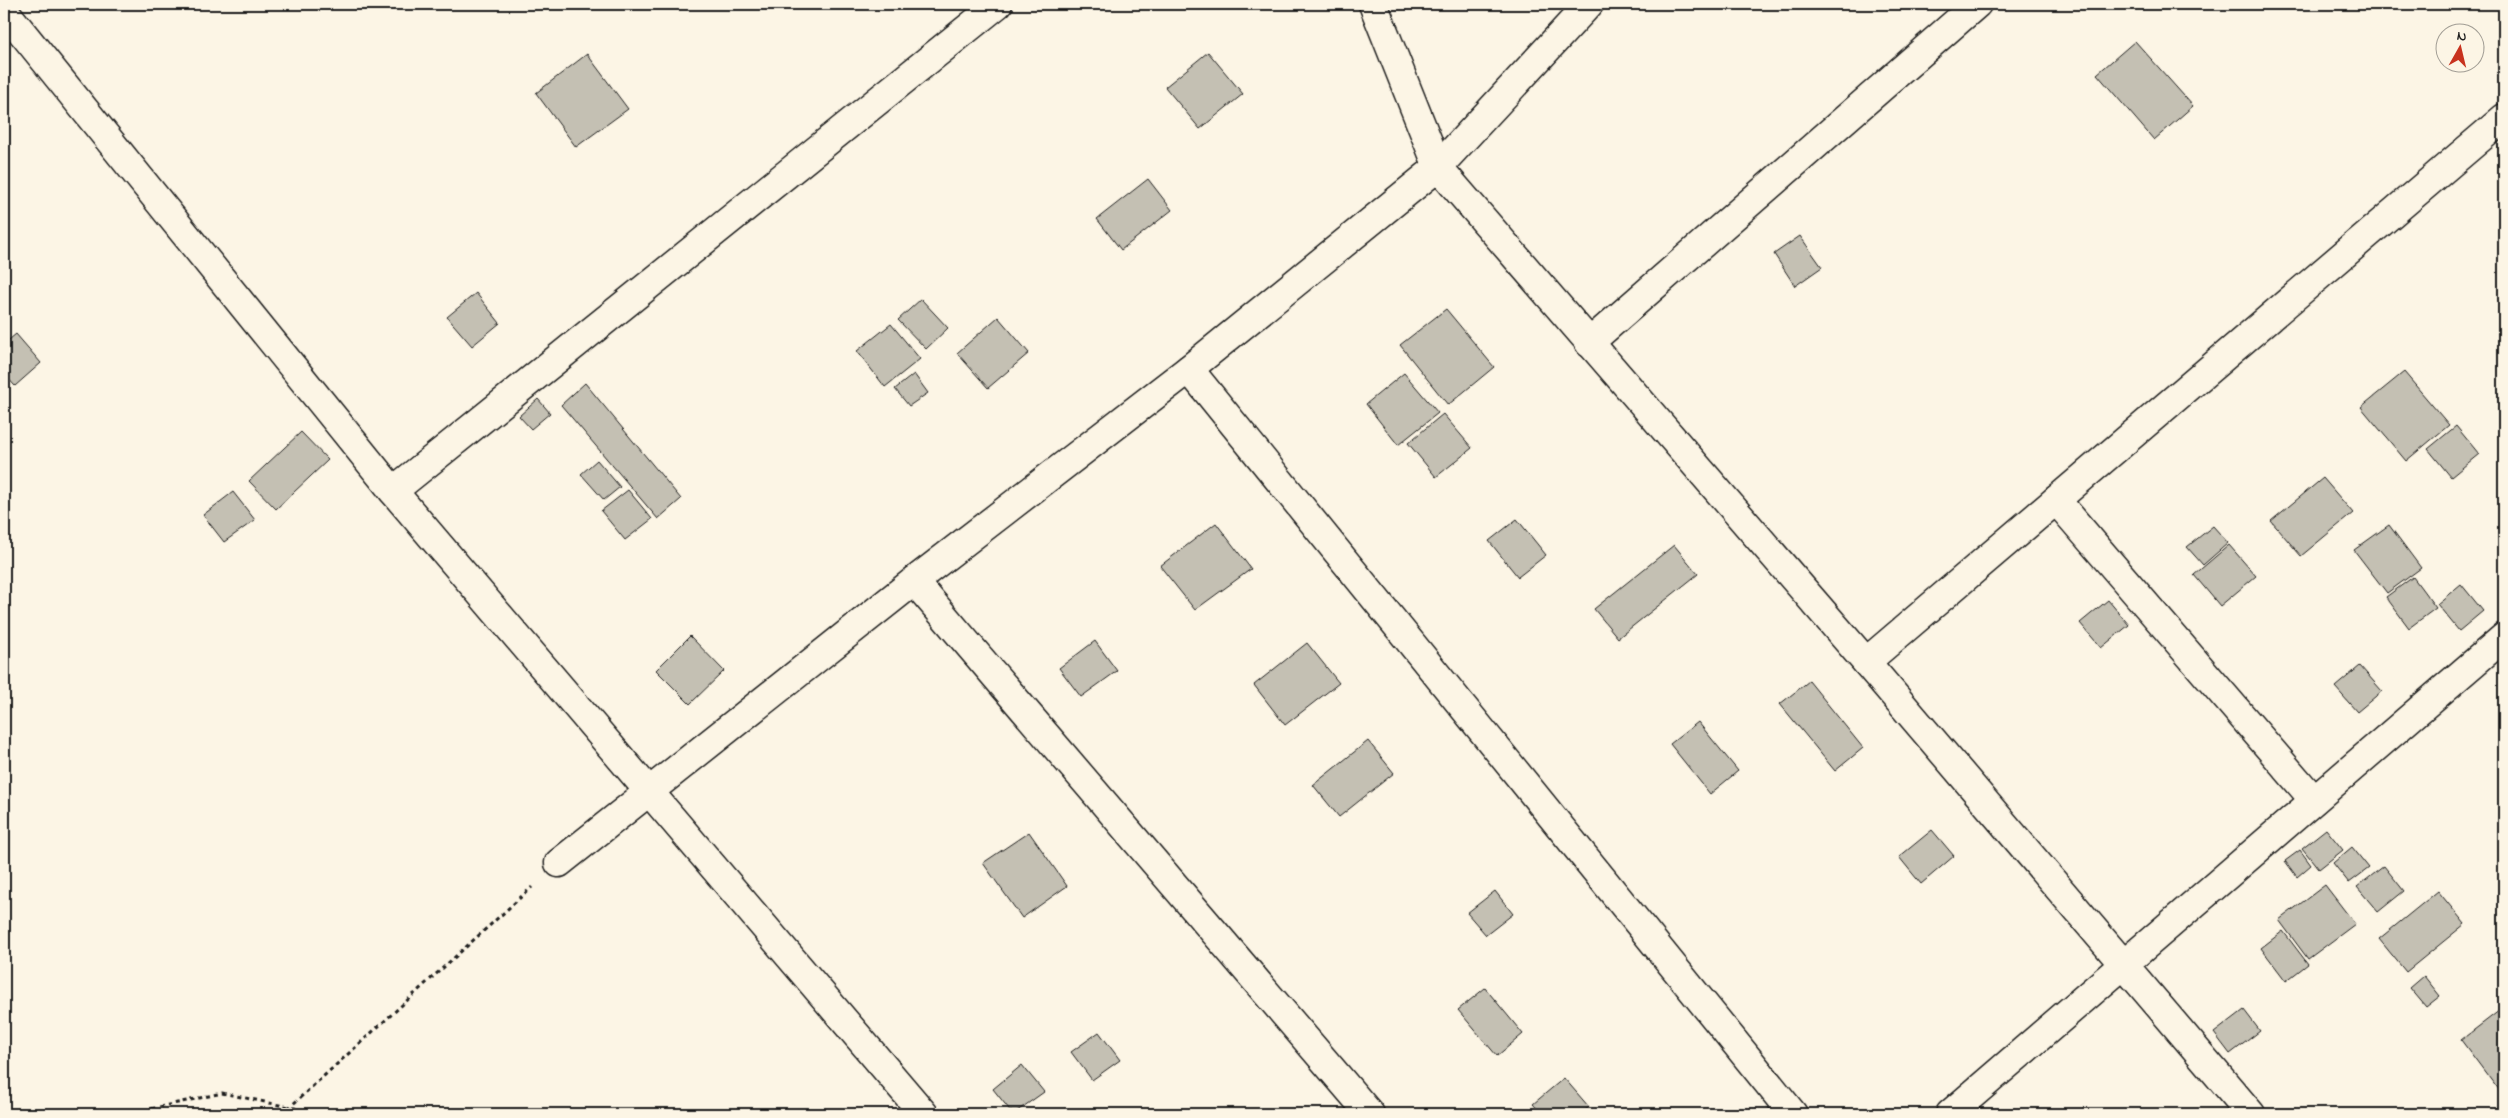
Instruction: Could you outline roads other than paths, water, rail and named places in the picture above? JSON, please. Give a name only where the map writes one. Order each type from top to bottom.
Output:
[{"type":"street","points":[[393,492],[998,4]]},
{"type":"street","points":[[1373,4],[1438,167],[1866,662],[2250,1114]]},
{"type":"street","points":[[558,862],[914,581],[1189,369],[1438,167],[1589,4]]},
{"type":"street","points":[[1589,343],[1977,4]]},
{"type":"street","points":[[4,10],[393,492],[924,1114]]},
{"type":"street","points":[[1866,662],[2504,118]]},
{"type":"street","points":[[1189,369],[1794,1114]]},
{"type":"street","points":[[2056,500],[2314,800]]},
{"type":"street","points":[[914,581],[1370,1114]]},
{"type":"street","points":[[1950,1114],[2504,637]]}]
